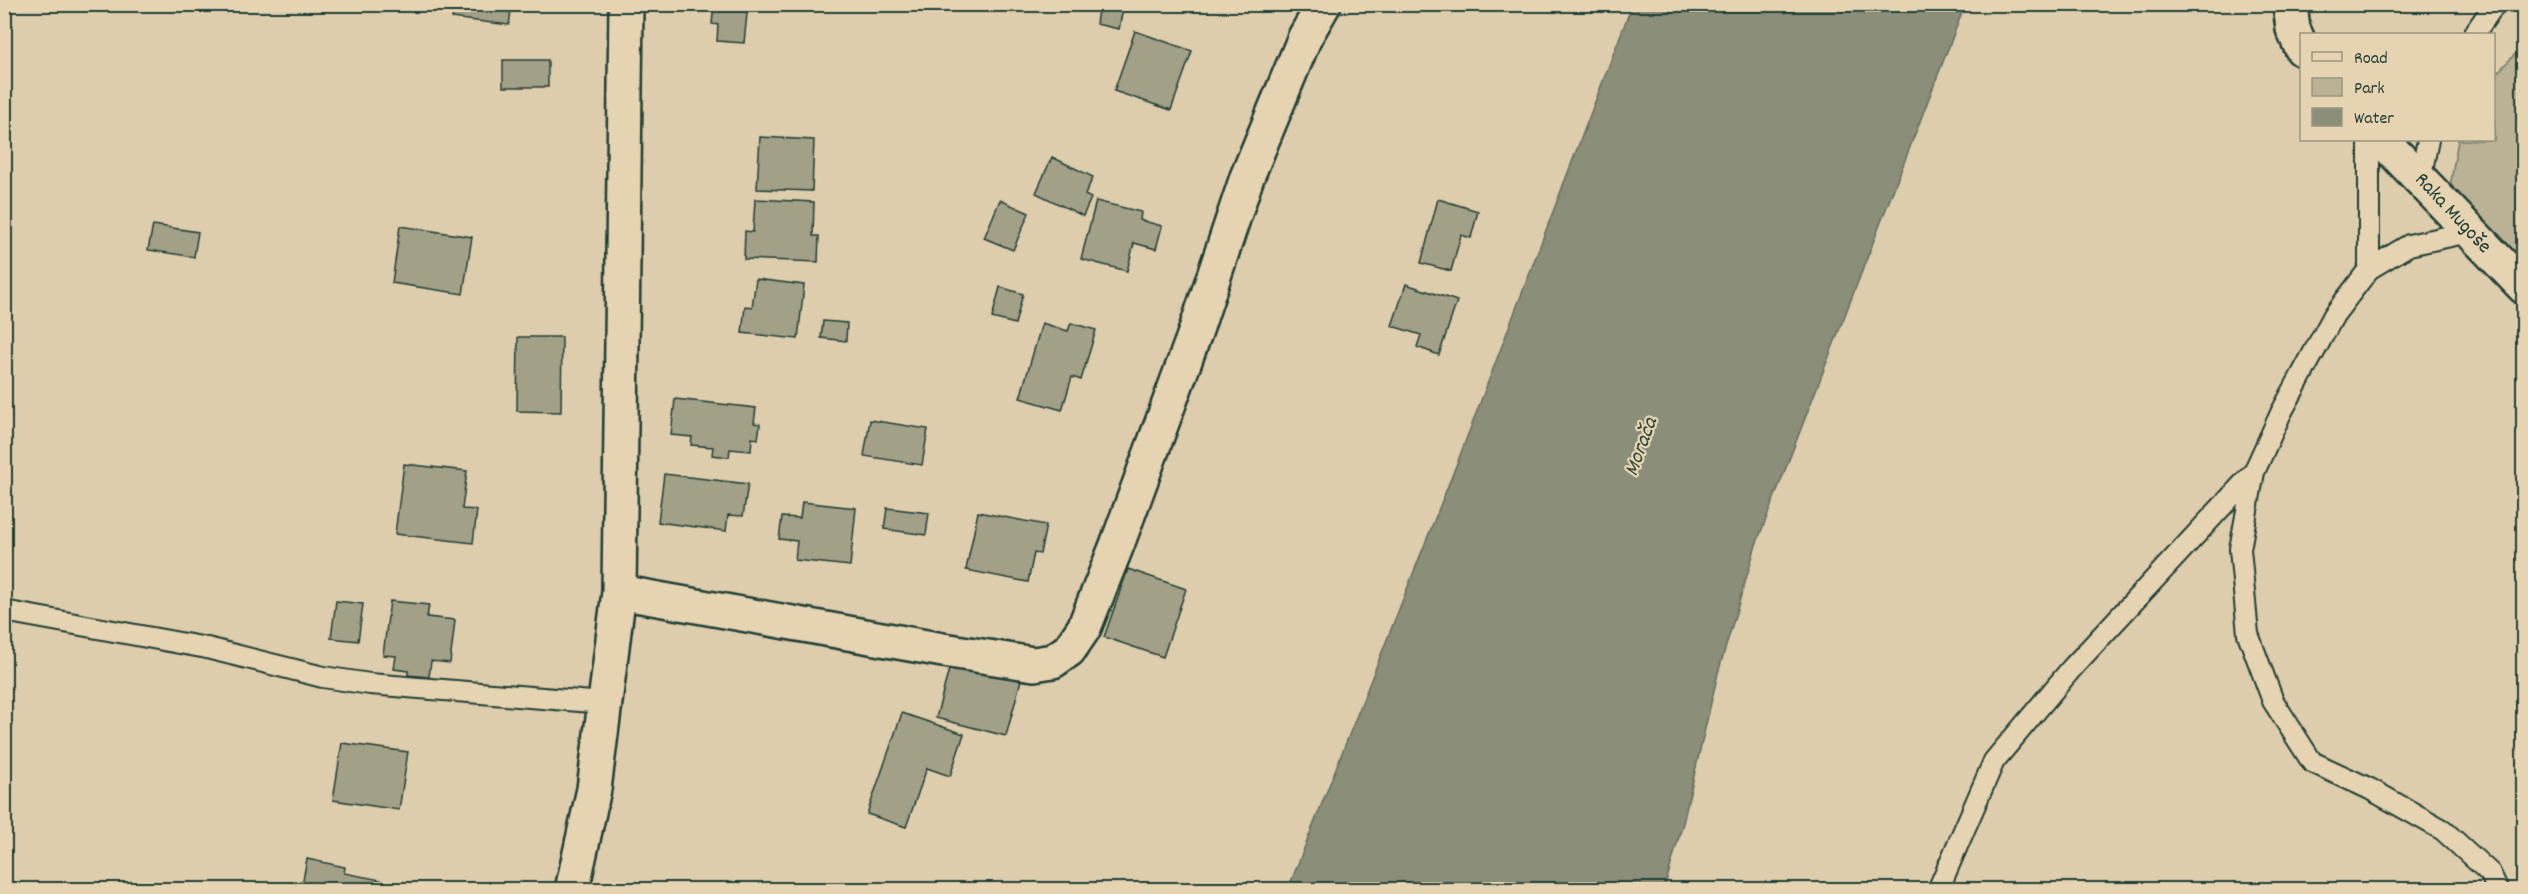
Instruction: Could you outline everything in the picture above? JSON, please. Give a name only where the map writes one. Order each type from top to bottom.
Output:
[{"type":"street","points":[[572,890],[594,789],[619,592],[626,4]]},
{"type":"street","points":[[619,592],[931,648],[1034,664],[1053,661],[1069,650],[1084,627],[1117,545],[1195,333],[1247,177],[1305,37],[1324,4]]},
{"type":"street","points":[[2290,4],[2293,29],[2300,46]]},
{"type":"street","name":"Raka Mugoše","points":[[2383,141],[2523,287]]},
{"type":"lane","points":[[2475,33],[2495,4]]},
{"type":"lane","points":[[2369,141],[2369,269]]},
{"type":"lane","points":[[2420,180],[2428,141]]},
{"type":"lane","points":[[2469,232],[2409,245],[2369,269],[2334,315],[2281,413],[2254,472],[2240,549],[2248,634],[2272,701],[2312,762],[2370,789],[2443,830],[2490,873],[2498,890]]},
{"type":"lane","points":[[1938,890],[1994,761],[2072,668],[2254,472]]},
{"type":"lane","points":[[4,611],[207,648],[323,676],[370,684],[604,703]]},
{"type":"green space","points":[[2523,46],[2523,287],[2447,204],[2458,141],[2495,141],[2495,75]]},
{"type":"water","name":"Morača","points":[[1632,5],[1965,5],[1756,545],[1718,673],[1683,823],[1664,889],[1288,889],[1459,458]]},
{"type":"building","points":[[454,4],[512,4],[509,25],[452,18]]},
{"type":"building","points":[[714,4],[748,4],[744,43],[717,41],[718,25],[712,24]]},
{"type":"building","points":[[1099,4],[1124,4],[1119,29],[1096,24]]},
{"type":"building","points":[[1135,31],[1192,51],[1171,110],[1114,91]]},
{"type":"building","points":[[503,60],[548,60],[548,87],[503,87]]},
{"type":"building","points":[[760,137],[814,140],[812,191],[757,189]]},
{"type":"building","points":[[1052,157],[1093,177],[1085,195],[1091,198],[1083,216],[1036,193]]},
{"type":"building","points":[[755,199],[814,202],[813,236],[819,236],[818,262],[744,259],[745,231],[753,232]]},
{"type":"building","points":[[1438,199],[1478,211],[1471,238],[1461,235],[1451,271],[1421,263]]},
{"type":"building","points":[[1000,200],[1029,213],[1013,250],[984,238]]},
{"type":"building","points":[[1096,201],[1141,212],[1140,220],[1162,226],[1156,249],[1134,243],[1127,271],[1081,259]]},
{"type":"building","points":[[153,225],[198,232],[194,257],[148,250]]},
{"type":"building","points":[[400,226],[472,237],[463,294],[392,283]]},
{"type":"building","points":[[756,279],[804,285],[798,339],[742,333],[745,306],[752,307]]},
{"type":"building","points":[[1406,284],[1457,301],[1439,355],[1417,347],[1421,335],[1392,326]]},
{"type":"building","points":[[1000,287],[1023,294],[1015,324],[992,318]]},
{"type":"building","points":[[823,321],[847,323],[846,341],[821,338]]},
{"type":"building","points":[[1042,323],[1068,331],[1071,323],[1096,330],[1081,380],[1072,377],[1062,410],[1020,398]]},
{"type":"building","points":[[518,337],[562,337],[561,412],[517,411]]},
{"type":"building","points":[[675,399],[756,408],[754,423],[760,424],[758,439],[752,438],[751,451],[730,449],[729,457],[712,455],[713,447],[691,445],[692,437],[671,435]]},
{"type":"building","points":[[870,420],[928,429],[922,465],[864,456]]},
{"type":"building","points":[[404,464],[467,471],[462,509],[477,510],[473,543],[395,534]]},
{"type":"building","points":[[664,474],[748,484],[743,516],[728,515],[726,531],[658,522]]},
{"type":"building","points":[[802,502],[856,508],[850,566],[795,560],[797,541],[779,539],[782,517],[800,518]]},
{"type":"building","points":[[887,508],[929,513],[926,535],[884,529]]},
{"type":"building","points":[[978,512],[1046,525],[1040,554],[1034,553],[1028,582],[966,570]]},
{"type":"building","points":[[1128,569],[1186,589],[1163,657],[1104,637]]},
{"type":"building","points":[[336,601],[363,604],[358,641],[331,638]]},
{"type":"building","points":[[390,601],[429,605],[427,617],[455,620],[450,663],[431,661],[429,677],[408,675],[408,671],[394,669],[396,656],[383,655]]},
{"type":"building","points":[[951,662],[1021,680],[1006,736],[936,718]]},
{"type":"building","points":[[902,713],[964,734],[950,776],[927,768],[906,827],[867,814]]},
{"type":"building","points":[[342,743],[408,752],[399,810],[333,800]]},
{"type":"building","points":[[307,859],[345,867],[344,873],[381,880],[379,890],[301,890]]}]
